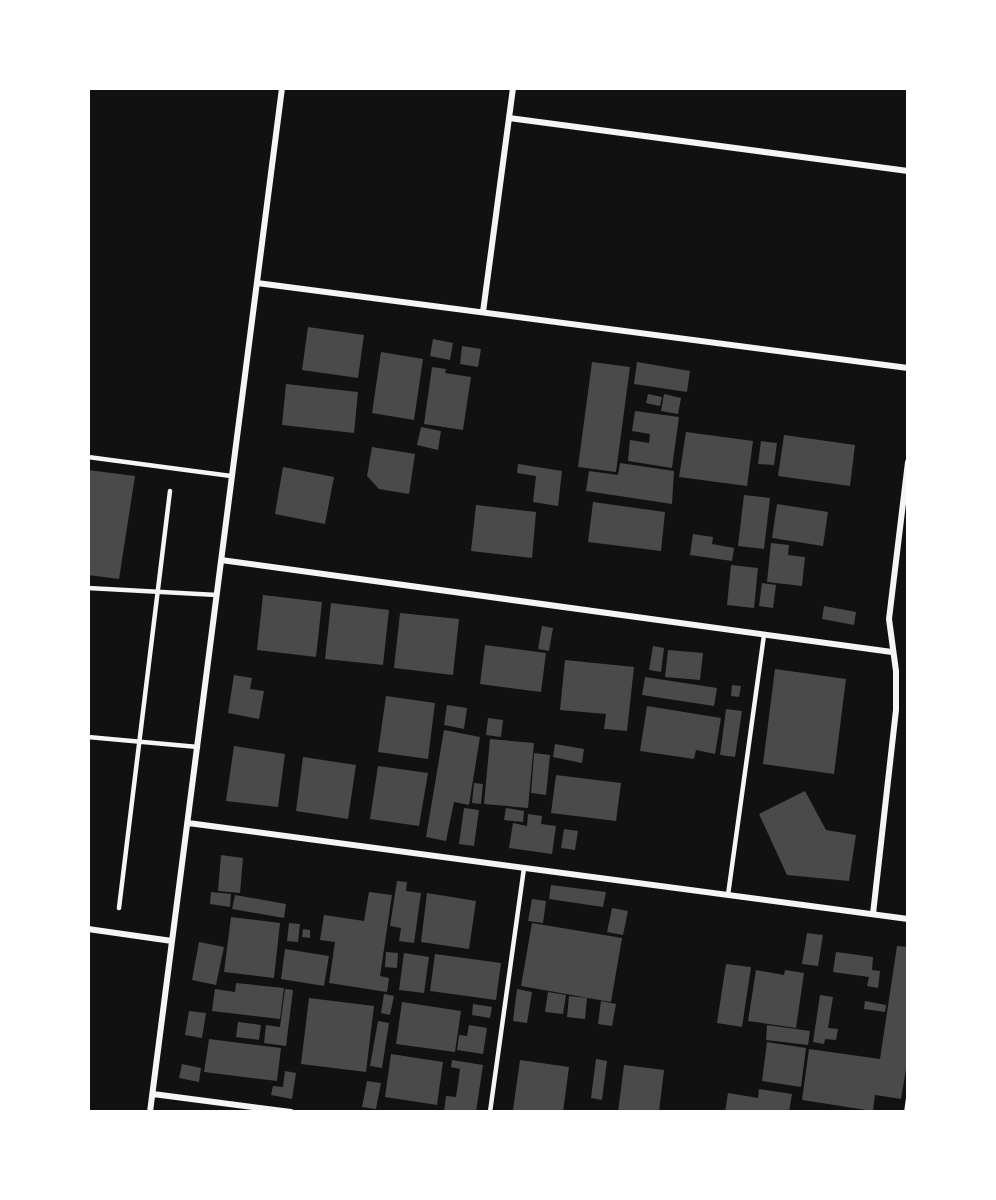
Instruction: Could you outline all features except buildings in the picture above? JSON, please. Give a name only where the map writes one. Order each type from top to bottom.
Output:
[{"type":"street","points":[[150,1112],[282,88]]},
{"type":"street","points":[[483,312],[513,88]]},
{"type":"street","points":[[509,118],[908,171]]},
{"type":"street","points":[[257,283],[908,368]]},
{"type":"street","points":[[873,914],[896,710],[897,691],[892,652],[890,603],[908,462]]},
{"type":"street","points":[[221,560],[892,652]]},
{"type":"street","points":[[188,823],[908,919]]},
{"type":"street","points":[[88,929],[172,941]]},
{"type":"street","points":[[153,1094],[291,1112]]},
{"type":"lane","points":[[88,457],[231,476]]},
{"type":"lane","points":[[119,908],[170,491]]},
{"type":"lane","points":[[88,588],[217,595]]},
{"type":"lane","points":[[728,895],[764,635]]},
{"type":"lane","points":[[88,737],[198,747]]},
{"type":"lane","points":[[490,1112],[524,868]]},
{"type":"path","points":[[906,1112],[908,1098]]}]
